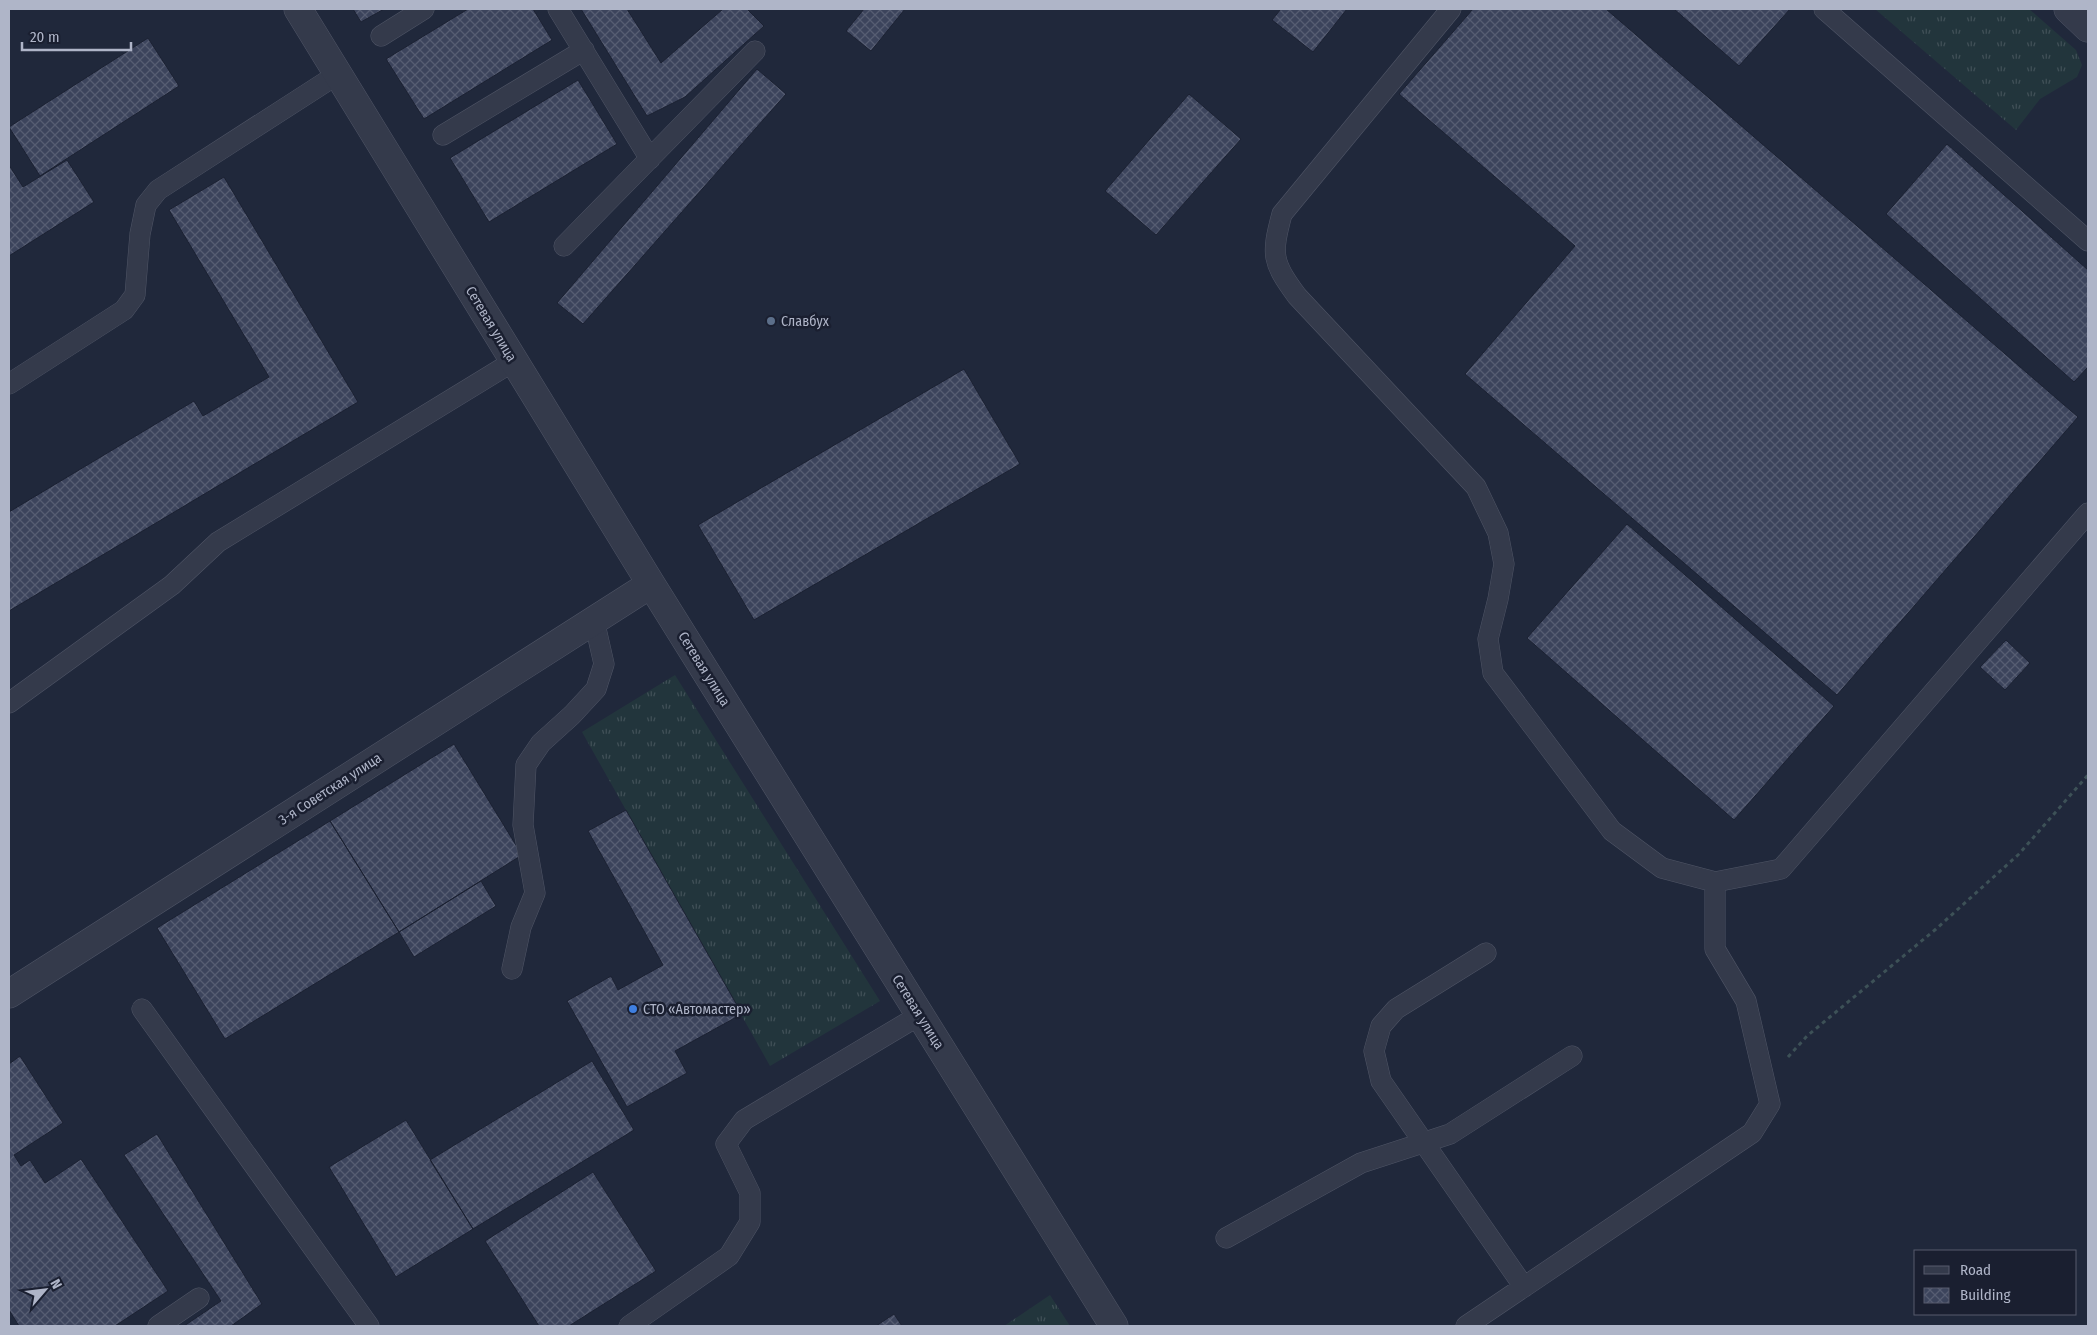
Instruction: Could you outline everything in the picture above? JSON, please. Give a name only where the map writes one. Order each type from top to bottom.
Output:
[{"type":"street","name":"Сетевая улица","points":[[298,9],[651,584],[1114,1326]]},
{"type":"street","points":[[2068,9],[2088,28]]},
{"type":"street","name":"3-я Советская улица","points":[[9,994],[651,584]]},
{"type":"lane","points":[[381,36],[424,9]]},
{"type":"lane","points":[[558,9],[650,158]]},
{"type":"lane","points":[[1451,9],[1282,214],[1274,243],[1276,261],[1282,276],[1297,296],[1476,487],[1498,533],[1504,564],[1488,639],[1493,673],[1612,831],[1662,868],[1715,882],[1781,869],[2088,513]]},
{"type":"lane","points":[[1824,9],[2088,241]]},
{"type":"lane","points":[[443,135],[584,50]]},
{"type":"lane","points":[[564,246],[755,51]]},
{"type":"lane","points":[[9,384],[124,310],[135,295],[140,234],[146,205],[158,190],[338,74]]},
{"type":"lane","points":[[9,703],[172,585],[218,542],[514,361]]},
{"type":"lane","points":[[512,969],[521,927],[535,893],[523,825],[526,765],[542,743],[596,689],[604,664],[594,620]]},
{"type":"lane","points":[[1466,1326],[1752,1134],[1770,1104],[1746,1001],[1715,949],[1715,882]]},
{"type":"lane","points":[[1486,953],[1396,1009],[1381,1026],[1374,1051],[1381,1081],[1524,1287]]},
{"type":"lane","points":[[142,1010],[369,1326]]},
{"type":"lane","points":[[629,1326],[729,1256],[750,1222],[750,1193],[726,1144],[744,1120],[920,1015]]},
{"type":"lane","points":[[1226,1238],[1361,1163],[1450,1134],[1572,1056]]},
{"type":"lane","points":[[158,1326],[199,1298]]},
{"type":"path","points":[[1765,1082],[1808,1036],[1936,929],[2019,854],[2088,775]]},
{"type":"green space","points":[[1875,9],[2029,9],[2076,50],[2082,65],[2077,77],[2040,99],[2016,130]]},
{"type":"green space","points":[[675,675],[880,1001],[770,1066],[582,732]]},
{"type":"green space","points":[[1050,1295],[1070,1326],[1004,1326]]},
{"type":"building","points":[[353,9],[384,9],[361,22]]},
{"type":"building","points":[[468,9],[533,9],[552,40],[424,119],[386,59]]},
{"type":"building","points":[[581,9],[627,9],[661,63],[723,9],[747,9],[764,26],[685,97],[647,116]]},
{"type":"building","points":[[864,9],[905,9],[871,51],[846,31]]},
{"type":"building","points":[[1281,9],[1347,9],[1313,52],[1272,20]]},
{"type":"building","points":[[1473,9],[1606,9],[2078,417],[1837,695],[1465,374],[1575,246],[1399,94]]},
{"type":"building","points":[[1674,9],[1790,9],[1739,66]]},
{"type":"building","points":[[148,38],[179,86],[40,176],[9,127]]},
{"type":"building","points":[[757,69],[786,94],[583,324],[557,303]]},
{"type":"building","points":[[578,80],[617,144],[489,222],[450,158]]},
{"type":"building","points":[[1189,94],[1241,139],[1156,235],[1105,191]]},
{"type":"building","points":[[1947,144],[2088,270],[2088,367],[2074,382],[1886,214]]},
{"type":"building","points":[[67,160],[94,202],[9,256],[9,165],[23,187]]},
{"type":"building","points":[[224,177],[358,402],[9,611],[9,512],[194,401],[203,416],[269,377],[169,210]]},
{"type":"building","points":[[964,369],[1020,464],[754,620],[698,525]]},
{"type":"building","points":[[1627,524],[1834,706],[1734,820],[1527,638]]},
{"type":"building","points":[[2006,640],[2030,663],[2005,690],[1980,667]]},
{"type":"building","points":[[454,744],[522,855],[399,932],[330,821]]},
{"type":"building","points":[[626,810],[742,1014],[675,1051],[687,1073],[627,1107],[567,1001],[611,976],[618,990],[663,965],[588,831]]},
{"type":"building","points":[[330,821],[399,932],[225,1039],[157,928]]},
{"type":"building","points":[[481,881],[496,906],[414,957],[399,932]]},
{"type":"building","points":[[20,1056],[63,1123],[14,1155],[21,1166],[30,1160],[45,1183],[81,1159],[168,1291],[115,1326],[19,1326],[9,1310],[9,1064]]},
{"type":"building","points":[[592,1061],[634,1130],[473,1229],[430,1160]]},
{"type":"building","points":[[406,1120],[473,1229],[396,1277],[329,1167]]},
{"type":"building","points":[[157,1134],[262,1304],[231,1326],[184,1326],[221,1301],[124,1155]]},
{"type":"building","points":[[593,1172],[656,1271],[569,1326],[539,1326],[485,1241]]},
{"type":"building","points":[[894,1314],[902,1326],[876,1326]]},
{"type":"place","name":"Славбух","points":[[771,321]]},
{"type":"place","name":"СТО «Автомастер»","points":[[633,1009]]}]
